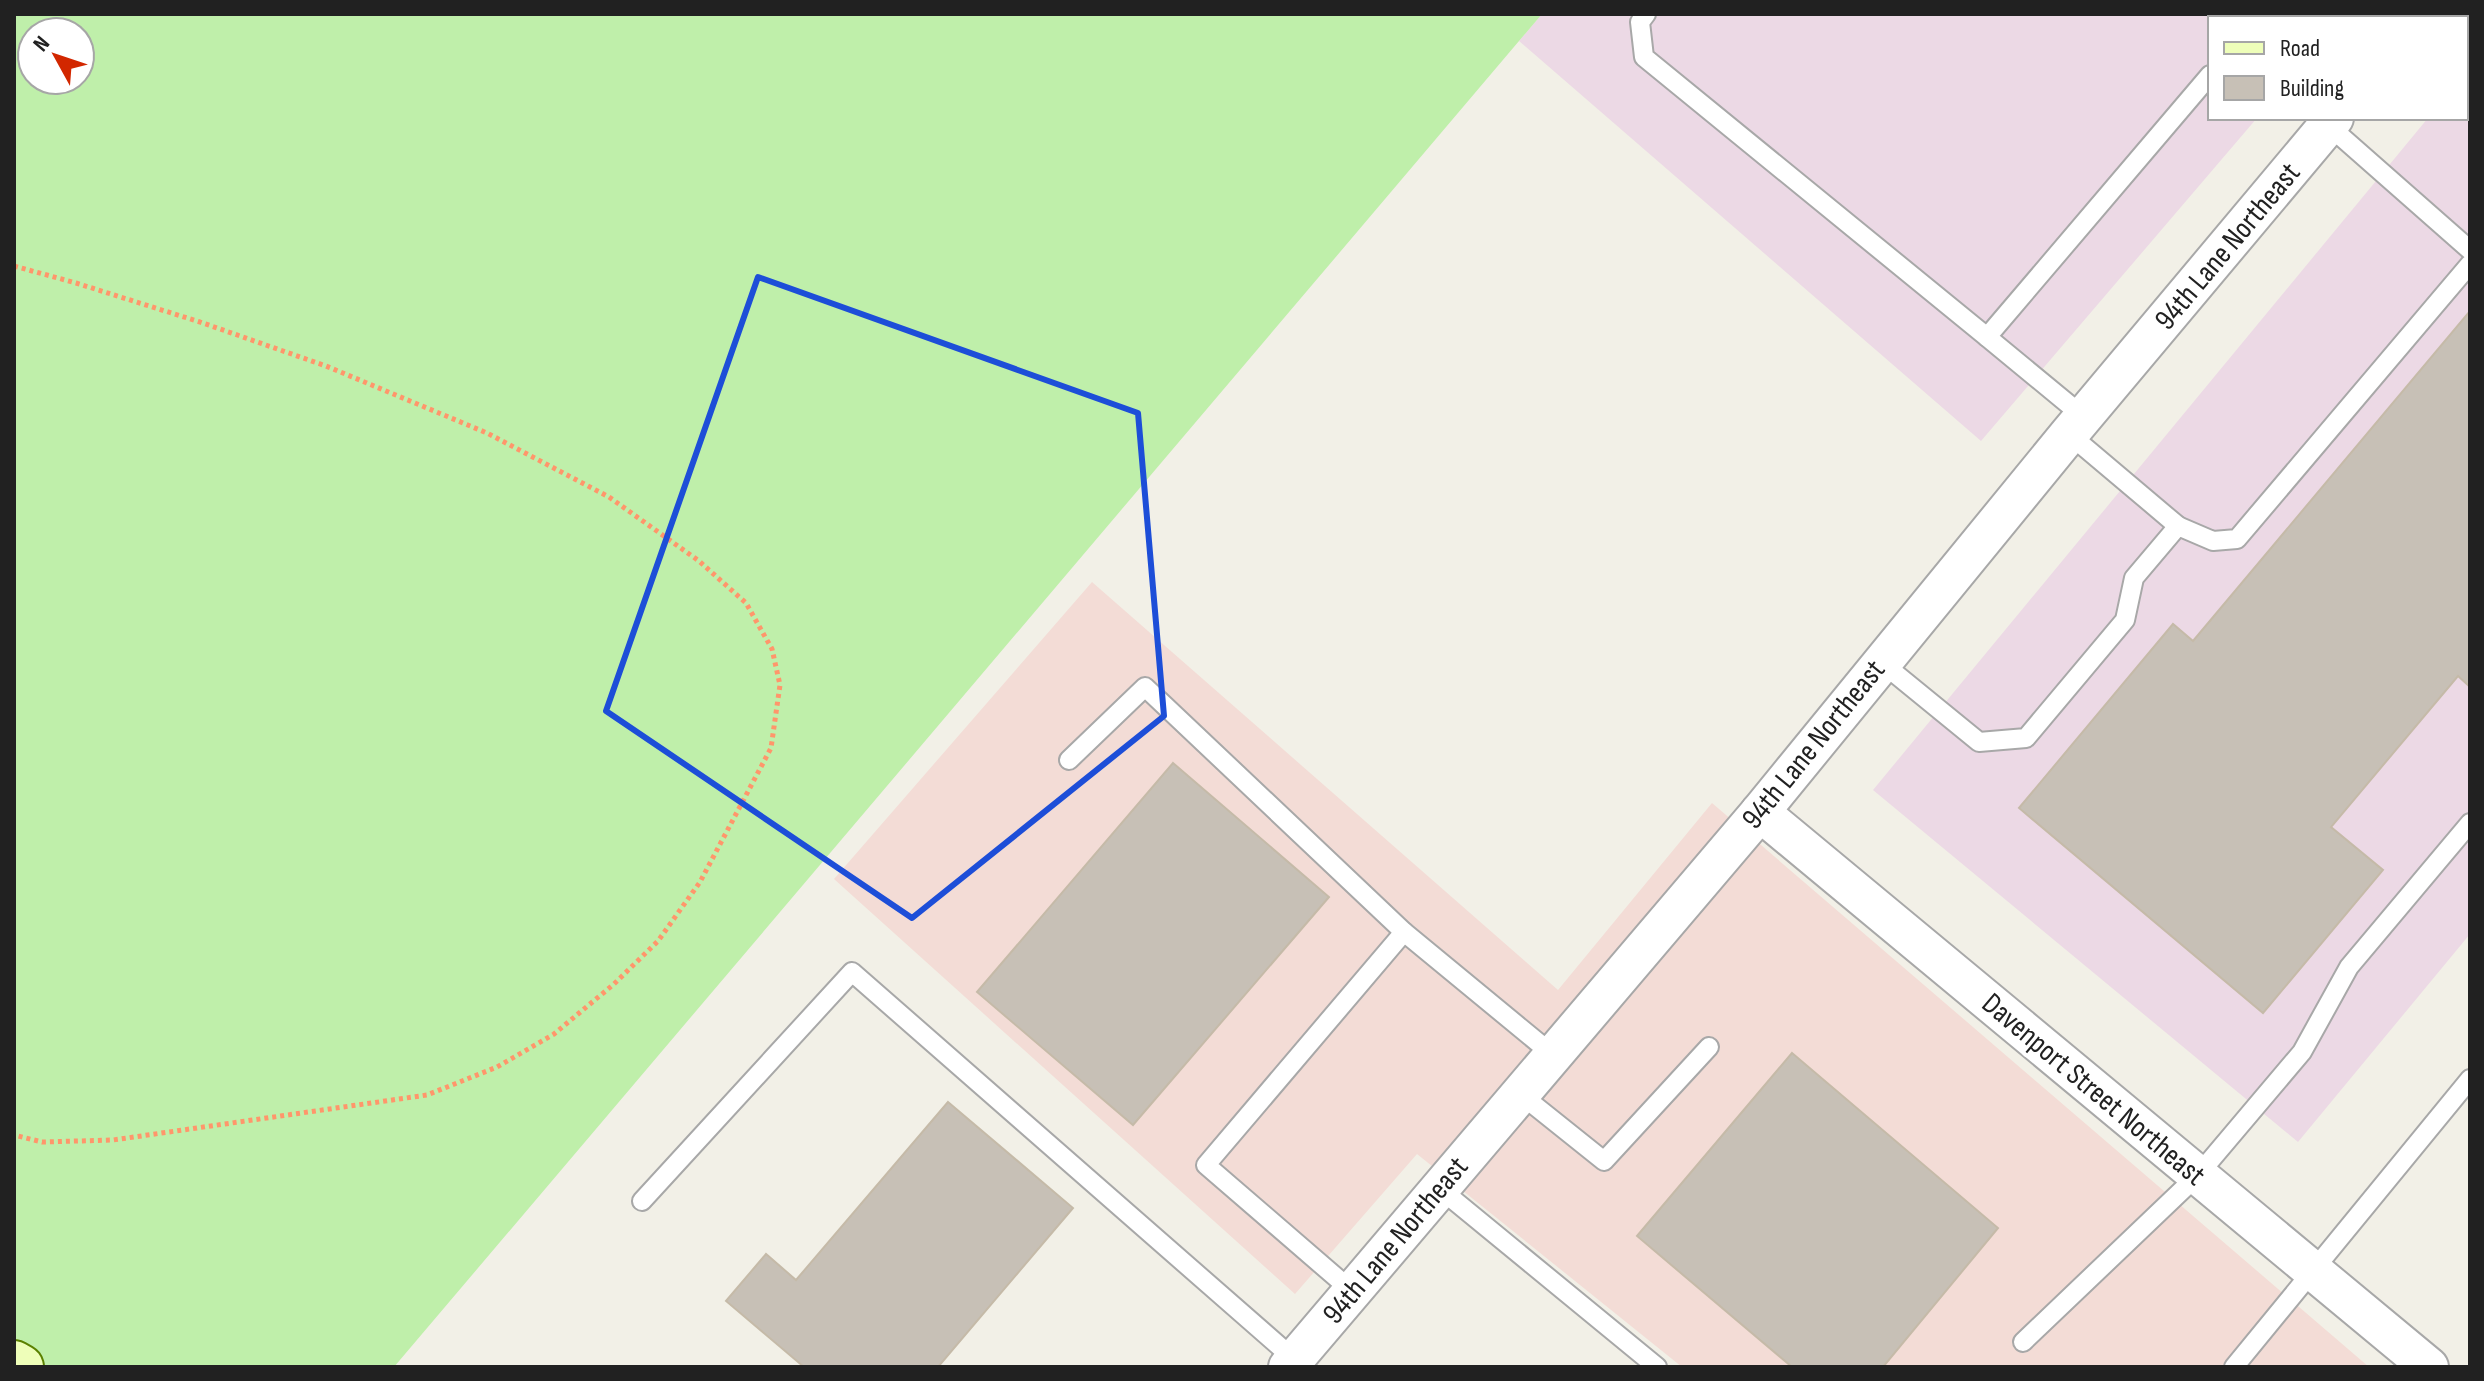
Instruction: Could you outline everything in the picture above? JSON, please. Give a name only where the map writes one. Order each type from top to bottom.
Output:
[{"type":"street","name":"94th Lane Northeast","points":[[1291,1363],[1760,812],[2077,425],[2331,122]]},
{"type":"street","name":"Davenport Street Northeast","points":[[1760,812],[2429,1367]]},
{"type":"street","points":[[14,1363],[21,1367]]},
{"type":"lane","points":[[1646,14],[1640,22],[1644,57],[1987,337],[2178,526],[2213,541],[2237,539],[2470,264]]},
{"type":"lane","points":[[1987,337],[2208,77]]},
{"type":"lane","points":[[2331,122],[2470,250]]},
{"type":"lane","points":[[1881,662],[1979,742],[2026,738],[2125,620],[2134,578],[2178,526]]},
{"type":"lane","points":[[1069,760],[1145,687],[1404,932],[1552,1054]]},
{"type":"lane","points":[[2023,1342],[2198,1175],[2302,1052],[2349,967],[2470,823]]},
{"type":"lane","points":[[1352,1291],[1206,1165],[1404,932]]},
{"type":"lane","points":[[642,1201],[852,972],[1291,1363]]},
{"type":"lane","points":[[1519,1093],[1604,1161],[1709,1047]]},
{"type":"lane","points":[[2234,1367],[2470,1079]]},
{"type":"lane","points":[[1439,1188],[1657,1367]]},
{"type":"path","points":[[14,266],[186,317],[326,366],[487,433],[609,497],[699,561],[746,603],[772,649],[780,685],[771,748],[700,882],[658,941],[614,984],[554,1034],[497,1067],[427,1095],[113,1140],[42,1142],[14,1135]]},
{"type":"highlighted area","points":[[758,277],[1138,413],[1164,716],[912,918],[606,711]]},
{"type":"shaded area","points":[[1542,14],[2346,14],[2208,16],[2208,120],[2255,120],[1981,441],[1519,41]]},
{"type":"shaded area","points":[[2470,67],[2470,934],[2298,1142],[1873,790],[2426,120],[2468,120]]},
{"type":"shaded area","points":[[1092,582],[1558,990],[1712,803],[2369,1367],[1682,1367],[1417,1154],[1295,1294],[834,879]]},
{"type":"green space","points":[[14,14],[1542,14],[394,1367],[14,1367]]},
{"type":"building","points":[[2470,311],[2470,687],[2458,676],[2331,827],[2383,870],[2263,1013],[2019,808],[2173,624],[2193,641]]},
{"type":"building","points":[[1173,763],[1329,897],[1133,1125],[977,992]]},
{"type":"building","points":[[1792,1053],[1998,1228],[1883,1367],[1792,1367],[1637,1236]]},
{"type":"building","points":[[948,1102],[1073,1208],[938,1367],[804,1367],[726,1301],[766,1254],[796,1280]]}]
